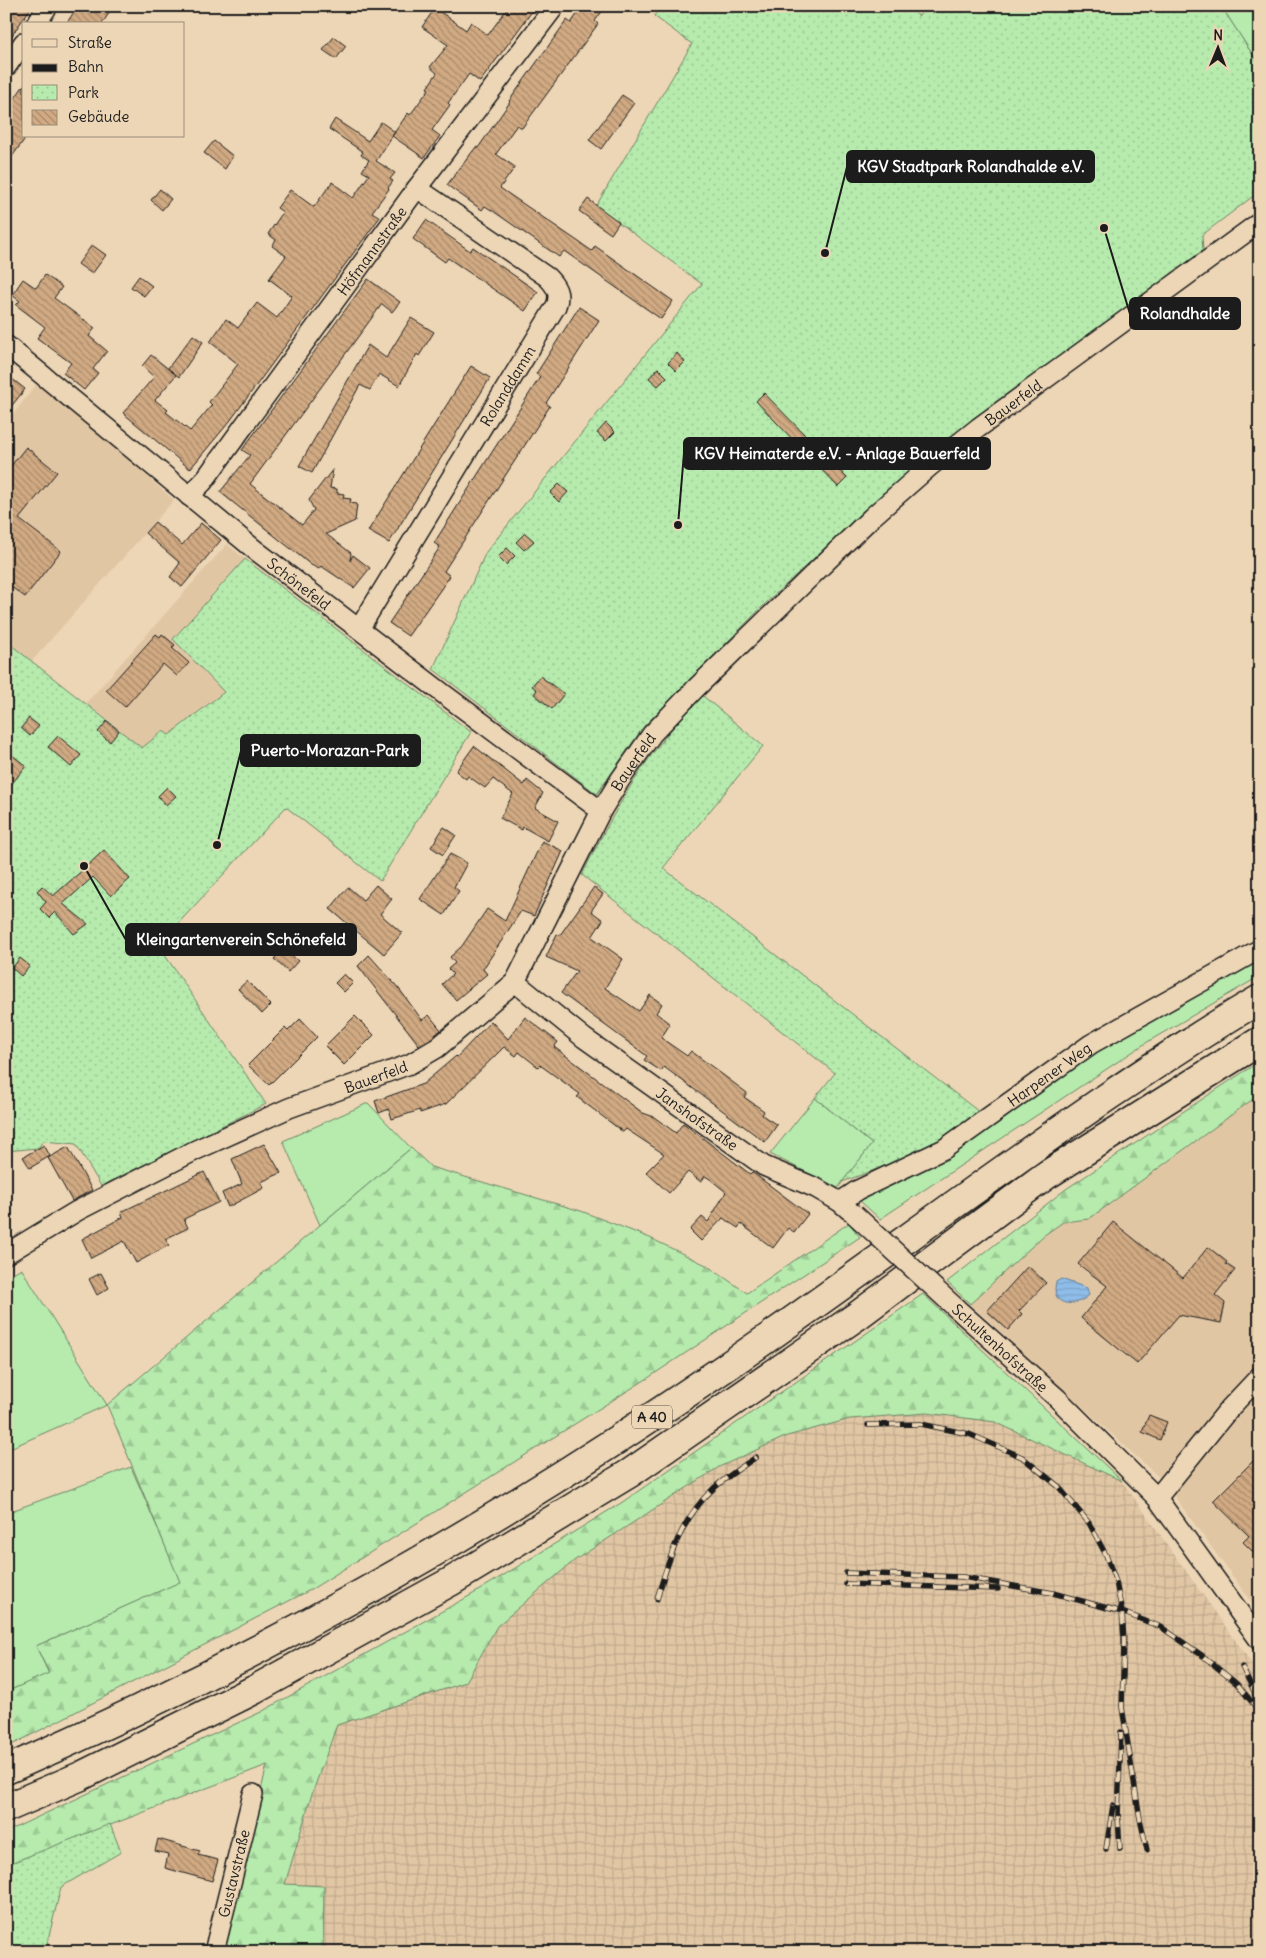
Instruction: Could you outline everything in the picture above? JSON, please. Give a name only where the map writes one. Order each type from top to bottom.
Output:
[{"type":"highway","name":"A 40","points":[[6,1770],[67,1744],[242,1659],[398,1574],[525,1499],[726,1368],[1028,1151],[1208,1029],[1260,999]]},
{"type":"highway","name":"A 40","points":[[6,1808],[81,1776],[263,1686],[450,1582],[630,1473],[857,1316],[1045,1176],[1260,1041]]},
{"type":"street","points":[[37,22],[48,6]]},
{"type":"street","name":"Höfmannstraße","points":[[189,496],[203,482],[417,188],[555,6]]},
{"type":"street","points":[[6,68],[22,45]]},
{"type":"street","name":"Rolanddamm","points":[[359,629],[556,306],[558,298],[556,286],[547,277],[417,188]]},
{"type":"street","name":"Bauerfeld","points":[[6,1254],[77,1212],[196,1150],[289,1108],[410,1064],[426,1056],[515,982],[601,811],[635,758],[665,720],[872,516],[905,487],[978,428],[1260,222]]},
{"type":"street","name":"Schönefeld","points":[[6,345],[189,496],[359,629],[601,811]]},
{"type":"street","name":"Harpener Weg","points":[[847,1208],[858,1190],[944,1149],[1091,1044],[1260,949]]},
{"type":"street","name":"Janshofstraße","points":[[515,982],[562,1021],[764,1166],[816,1188],[847,1208]]},
{"type":"street","name":"Schultenhofstraße","points":[[847,1208],[1056,1398],[1157,1498],[1260,1641]]},
{"type":"street","points":[[1157,1498],[1229,1410],[1260,1376]]},
{"type":"street","name":"Gustavstraße","points":[[214,1952],[253,1794]]},
{"type":"shaded area","points":[[39,381],[174,500],[32,661],[6,641],[6,423]]},
{"type":"shaded area","points":[[227,544],[245,559],[173,639],[224,691],[168,736],[163,731],[142,748],[86,703]]},
{"type":"shaded area","points":[[1260,1094],[1260,1614],[1164,1482],[970,1304],[1043,1236],[1063,1222],[1089,1219]]},
{"type":"shaded area","points":[[927,1413],[995,1422],[1122,1481],[1260,1675],[1260,1952],[323,1952],[324,1886],[285,1885],[311,1797],[337,1725],[466,1682],[497,1626],[575,1560],[719,1467],[787,1436],[850,1419]]},
{"type":"green space","points":[[662,6],[906,6],[919,16],[926,6],[1221,6],[1260,66],[1260,191],[1202,235],[1203,251],[919,462],[771,598],[644,726],[597,794],[433,669],[486,552],[702,284],[596,206],[692,44],[654,16]]},
{"type":"green space","points":[[1221,6],[1260,6],[1260,66]]},
{"type":"green space","points":[[245,559],[471,732],[380,881],[286,807],[158,945],[266,1104],[101,1186],[76,1144],[43,1141],[38,1148],[6,1151],[6,641],[142,748],[163,731],[169,735],[224,692],[173,639]]},
{"type":"green space","points":[[703,696],[763,746],[663,868],[983,1115],[931,1149],[842,1182],[872,1144],[815,1098],[835,1073],[582,875],[610,821],[642,769],[670,731]]},
{"type":"green space","points":[[1260,958],[1260,976],[1149,1041],[880,1219],[859,1200],[1095,1049]]},
{"type":"green space","points":[[1260,1061],[1260,1094],[1089,1219],[1063,1222],[1043,1236],[970,1304],[947,1282],[1066,1189]]},
{"type":"green space","points":[[815,1098],[872,1144],[838,1188],[770,1154]]},
{"type":"green space","points":[[368,1103],[411,1148],[320,1225],[283,1141]]},
{"type":"green space","points":[[411,1148],[431,1167],[581,1211],[650,1238],[706,1265],[747,1293],[849,1223],[860,1237],[648,1378],[312,1589],[6,1748],[6,1692],[49,1673],[36,1646],[180,1582],[107,1405]]},
{"type":"green space","points":[[21,1268],[107,1405],[6,1450],[6,1278]]},
{"type":"green space","points":[[923,1294],[1122,1481],[995,1422],[927,1413],[850,1419],[787,1436],[719,1467],[575,1560],[497,1626],[466,1682],[337,1725],[311,1797],[285,1884],[324,1886],[323,1952],[223,1952],[267,1765],[6,1865],[6,1832],[261,1712],[473,1594],[621,1503]]},
{"type":"green space","points":[[131,1467],[181,1582],[36,1646],[49,1674],[6,1692],[6,1513]]},
{"type":"green space","points":[[110,1824],[121,1852],[61,1887],[45,1952],[6,1952],[6,1865]]},
{"type":"water","points":[[1061,1279],[1087,1288],[1089,1295],[1077,1302],[1065,1303],[1060,1300],[1055,1290],[1056,1282]]},
{"type":"building","points":[[6,6],[32,6],[6,44]]},
{"type":"building","points":[[78,6],[99,6],[109,13],[103,22],[67,22]]},
{"type":"building","points":[[509,6],[536,6],[480,82],[469,74],[448,103],[450,105],[432,130],[440,136],[424,158],[392,136],[408,113],[410,115],[429,89],[427,88],[437,73],[430,67],[448,45],[422,27],[435,8],[466,30],[471,22],[488,35]]},
{"type":"building","points":[[583,6],[606,6],[595,21],[598,24],[522,128],[517,125],[496,154],[515,167],[500,188],[592,251],[595,246],[673,301],[661,319],[564,251],[559,257],[493,211],[485,206],[482,210],[447,185],[476,147],[478,148],[567,20],[571,23]]},
{"type":"building","points":[[334,37],[346,46],[336,59],[323,50]]},
{"type":"building","points":[[22,88],[22,138],[24,140],[6,165],[6,111]]},
{"type":"building","points":[[622,95],[634,103],[601,149],[589,140]]},
{"type":"building","points":[[335,119],[368,141],[381,122],[395,132],[376,161],[395,173],[390,179],[393,181],[389,189],[372,212],[380,217],[230,421],[190,469],[123,413],[154,377],[142,366],[151,355],[176,375],[155,400],[168,410],[166,412],[190,431],[212,405],[209,402],[238,364],[210,342],[226,319],[238,328],[257,303],[277,318],[292,296],[269,279],[286,256],[272,246],[276,240],[268,234],[283,212],[277,208],[290,190],[314,207],[332,182],[353,198],[369,175],[362,171],[369,160],[361,155],[363,152],[329,129]]},
{"type":"building","points":[[214,141],[233,156],[225,169],[204,153]]},
{"type":"building","points":[[160,189],[171,199],[162,210],[151,200]]},
{"type":"building","points":[[588,199],[619,222],[611,234],[579,211]]},
{"type":"building","points":[[426,220],[470,251],[473,247],[538,292],[525,311],[448,258],[445,262],[413,239]]},
{"type":"building","points":[[92,245],[106,255],[92,274],[78,264]]},
{"type":"building","points":[[45,275],[62,287],[54,298],[95,328],[89,336],[107,351],[93,369],[98,373],[84,390],[63,373],[71,363],[37,338],[45,327],[16,305],[20,301],[12,295],[23,279],[36,288]]},
{"type":"building","points":[[139,276],[152,286],[144,296],[131,287]]},
{"type":"building","points":[[368,279],[400,302],[392,312],[382,304],[250,484],[302,525],[314,510],[309,500],[333,469],[330,488],[337,489],[337,493],[344,494],[343,498],[351,499],[350,503],[357,504],[355,521],[326,534],[351,553],[350,561],[353,555],[370,568],[354,588],[321,566],[319,569],[311,565],[220,492],[250,455],[242,450]]},
{"type":"building","points":[[579,307],[599,320],[546,403],[550,406],[444,571],[450,576],[408,636],[389,623],[440,547],[434,543],[540,377],[536,374]]},
{"type":"building","points":[[411,318],[434,332],[419,356],[417,354],[399,386],[379,374],[370,390],[360,385],[312,473],[299,466],[368,345],[386,358]]},
{"type":"building","points":[[193,335],[203,342],[179,377],[168,368]]},
{"type":"building","points":[[677,353],[685,362],[676,371],[668,363]]},
{"type":"building","points":[[471,366],[490,378],[389,543],[368,531]]},
{"type":"building","points":[[658,368],[667,377],[658,386],[649,378]]},
{"type":"building","points":[[6,374],[25,389],[6,413]]},
{"type":"building","points":[[764,393],[847,478],[838,487],[756,401]]},
{"type":"building","points":[[606,423],[615,432],[606,441],[597,433]]},
{"type":"building","points":[[26,447],[57,472],[19,519],[61,551],[25,597],[6,583],[6,472]]},
{"type":"building","points":[[559,484],[568,492],[559,502],[550,493]]},
{"type":"building","points":[[155,522],[182,545],[201,523],[221,540],[182,587],[170,577],[180,563],[145,533]]},
{"type":"building","points":[[525,533],[534,541],[524,550],[516,542]]},
{"type":"building","points":[[507,548],[515,556],[506,565],[498,557]]},
{"type":"building","points":[[156,634],[160,637],[162,634],[175,645],[172,648],[189,663],[177,676],[163,664],[125,707],[106,690]]},
{"type":"building","points":[[540,676],[564,694],[552,709],[534,694],[537,690],[532,686]]},
{"type":"building","points":[[29,718],[39,726],[30,736],[21,728]]},
{"type":"building","points":[[107,721],[119,731],[110,742],[98,732]]},
{"type":"building","points":[[58,736],[81,755],[71,767],[48,747]]},
{"type":"building","points":[[474,746],[524,785],[527,780],[543,793],[535,808],[558,821],[548,841],[523,827],[522,830],[500,818],[513,794],[493,779],[485,788],[468,776],[466,779],[456,771]]},
{"type":"building","points":[[6,750],[26,766],[6,791]]},
{"type":"building","points":[[167,787],[176,796],[166,805],[158,796]]},
{"type":"building","points":[[444,827],[456,835],[443,855],[431,847]]},
{"type":"building","points":[[542,841],[563,851],[534,916],[521,911],[483,969],[487,974],[456,1000],[442,984],[453,974],[448,969],[455,963],[450,957],[462,946],[487,909],[505,921]]},
{"type":"building","points":[[104,850],[130,879],[111,896],[93,877],[63,904],[88,924],[74,934],[55,912],[49,918],[40,909],[46,902],[37,891],[42,886],[53,896]]},
{"type":"building","points":[[450,854],[467,863],[454,887],[459,891],[444,915],[420,899]]},
{"type":"building","points":[[376,885],[392,899],[380,914],[402,933],[384,954],[330,909],[348,887],[363,900]]},
{"type":"building","points":[[594,887],[603,894],[591,911],[603,920],[592,937],[623,959],[605,988],[639,1011],[650,995],[662,1004],[656,1013],[670,1024],[661,1038],[687,1056],[691,1051],[747,1093],[744,1097],[764,1111],[762,1115],[777,1125],[765,1142],[664,1067],[661,1071],[644,1060],[647,1056],[561,993],[577,971],[546,957],[557,934],[560,935]]},
{"type":"building","points":[[284,948],[298,961],[288,972],[274,959]]},
{"type":"building","points":[[369,955],[400,990],[422,1020],[429,1015],[441,1030],[419,1045],[358,966]]},
{"type":"building","points":[[20,958],[30,966],[21,976],[12,968]]},
{"type":"building","points":[[344,974],[353,983],[344,992],[335,983]]},
{"type":"building","points":[[247,981],[271,1005],[262,1014],[238,989]]},
{"type":"building","points":[[355,1016],[374,1035],[344,1065],[325,1046]]},
{"type":"building","points":[[525,1017],[558,1042],[554,1047],[643,1113],[654,1117],[676,1133],[683,1123],[750,1174],[752,1172],[808,1214],[794,1232],[788,1228],[773,1248],[741,1224],[738,1228],[723,1218],[701,1241],[690,1230],[702,1217],[708,1222],[726,1192],[705,1176],[701,1182],[688,1172],[669,1193],[646,1172],[664,1154],[626,1129],[623,1132],[577,1097],[580,1094],[540,1065],[538,1067],[519,1052],[516,1056],[504,1047],[446,1104],[420,1113],[420,1110],[392,1119],[389,1109],[379,1113],[375,1101],[423,1084],[457,1057],[491,1021],[508,1039]]},
{"type":"building","points":[[300,1019],[317,1037],[269,1085],[248,1065],[285,1028],[288,1031]]},
{"type":"building","points":[[264,1144],[281,1173],[261,1182],[264,1188],[228,1207],[222,1193],[242,1184],[232,1159]]},
{"type":"building","points":[[44,1145],[50,1156],[30,1168],[23,1157]]},
{"type":"building","points":[[68,1147],[92,1190],[72,1201],[48,1158]]},
{"type":"building","points":[[204,1172],[219,1202],[184,1219],[188,1228],[165,1239],[169,1245],[136,1263],[124,1241],[91,1258],[82,1239],[123,1217],[121,1212]]},
{"type":"building","points":[[1113,1222],[1183,1278],[1208,1247],[1227,1262],[1226,1264],[1235,1270],[1215,1295],[1225,1303],[1221,1323],[1179,1315],[1137,1364],[1081,1318],[1107,1286],[1078,1264]]},
{"type":"building","points":[[1028,1266],[1046,1283],[1019,1311],[1022,1314],[1008,1330],[987,1311]]},
{"type":"building","points":[[101,1273],[109,1288],[97,1295],[89,1279]]},
{"type":"building","points":[[1149,1415],[1167,1422],[1160,1440],[1142,1432]]},
{"type":"building","points":[[1260,1454],[1260,1559],[1243,1542],[1249,1536],[1213,1501]]},
{"type":"building","points":[[158,1839],[200,1851],[198,1855],[218,1860],[212,1881],[165,1868],[168,1854],[155,1851]]},
{"type":"railway","points":[[868,1425],[921,1424],[969,1434],[1022,1457],[1058,1486],[1089,1523],[1106,1555],[1116,1582],[1122,1612],[1124,1641],[1122,1707],[1140,1819],[1147,1850]]},
{"type":"railway","points":[[657,1599],[672,1554],[692,1513],[713,1489],[756,1457]]},
{"type":"railway","points":[[846,1573],[963,1577],[1053,1593],[1122,1612],[1161,1627],[1203,1656],[1237,1684],[1260,1712]]},
{"type":"railway","points":[[846,1584],[998,1589]]},
{"type":"railway","points":[[1242,1667],[1260,1703]]},
{"type":"railway","points":[[1120,1849],[1118,1817],[1121,1732]]},
{"type":"railway","points":[[1106,1849],[1113,1805]]},
{"type":"place","name":"Rolandhalde","points":[[1104,228]]},
{"type":"place","name":"KGV Stadtpark Rolandhalde e.V.","points":[[825,253]]},
{"type":"place","name":"KGV Heimaterde e.V. - Anlage Bauerfeld","points":[[678,525]]},
{"type":"place","name":"Puerto-Morazan-Park","points":[[217,845]]},
{"type":"place","name":"Kleingartenverein Schönefeld","points":[[84,866]]}]
